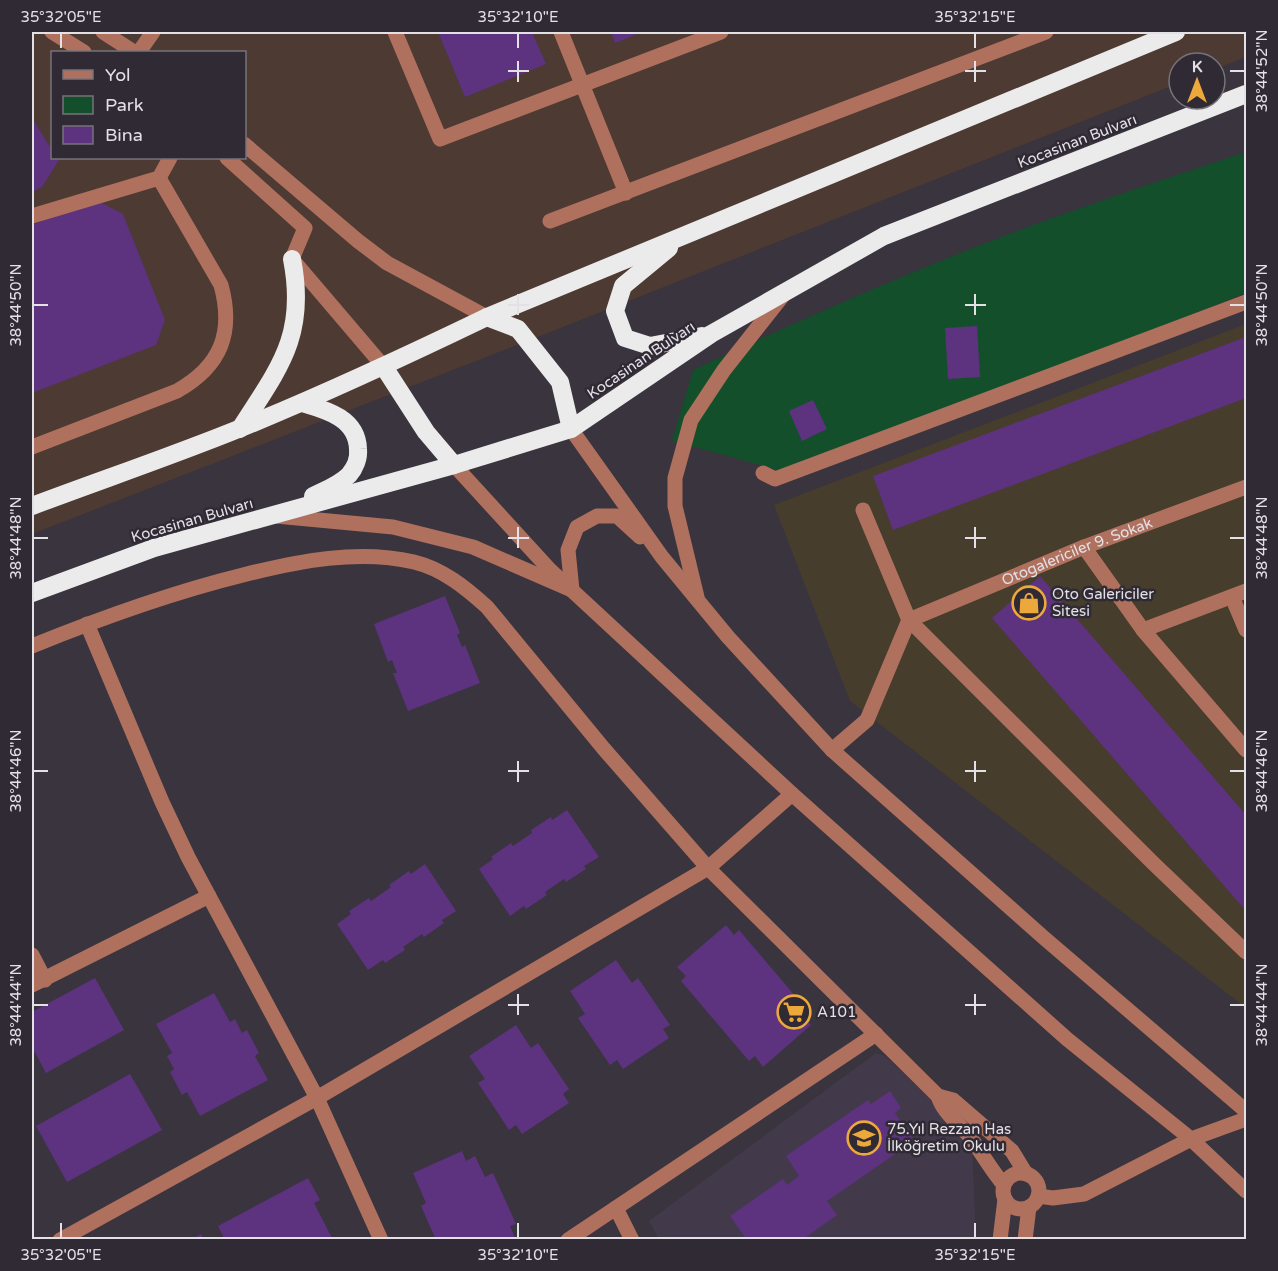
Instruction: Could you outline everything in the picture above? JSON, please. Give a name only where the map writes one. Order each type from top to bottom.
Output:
[{"type":"highway","points":[[32,506],[240,429],[384,367],[487,317],[1176,32]]},
{"type":"highway","name":"Kocasinan Bulvarı","points":[[32,593],[154,548],[454,465],[571,429],[711,334],[884,236],[1246,94]]},
{"type":"highway","points":[[684,235],[622,286],[615,310],[625,338],[650,346],[711,334]]},
{"type":"highway","points":[[240,429],[281,364],[289,345],[297,303],[292,259]]},
{"type":"highway","points":[[487,317],[518,329],[560,382],[571,429]]},
{"type":"highway","points":[[384,367],[426,432],[454,465]]},
{"type":"highway","points":[[271,516],[339,483],[350,474],[356,463],[359,452],[357,440],[353,430],[345,421],[322,409],[302,403]]},
{"type":"street","points":[[52,32],[82,51]]},
{"type":"street","points":[[103,32],[132,51]]},
{"type":"street","points":[[140,51],[153,32]]},
{"type":"street","points":[[395,32],[440,139],[721,32]]},
{"type":"street","points":[[561,32],[626,192]]},
{"type":"street","points":[[550,222],[1046,32]]},
{"type":"street","points":[[246,146],[387,263],[487,317]]},
{"type":"street","points":[[32,216],[159,178],[170,159]]},
{"type":"street","points":[[228,159],[305,228],[292,259],[384,367]]},
{"type":"street","points":[[32,447],[177,391],[194,381],[209,367],[220,350],[226,328],[226,304],[221,285],[159,178]]},
{"type":"street","points":[[698,600],[675,506],[675,478],[691,420],[724,370],[786,291]]},
{"type":"street","points":[[763,474],[776,478],[1246,302]]},
{"type":"street","points":[[571,429],[662,557],[728,637],[832,750],[1043,937],[1246,1111]]},
{"type":"street","points":[[454,465],[550,570],[792,794],[1067,1039],[1191,1139],[1246,1191]]},
{"type":"street","name":"Otogalericiler 9. Sokak","points":[[909,620],[1084,547],[1246,486]]},
{"type":"street","points":[[863,510],[909,620],[1153,863],[1246,952]]},
{"type":"street","points":[[271,516],[393,527],[472,547],[572,590]]},
{"type":"street","points":[[572,590],[568,550],[577,527],[597,516],[617,516],[662,557]]},
{"type":"street","points":[[1084,547],[1143,630],[1246,750]]},
{"type":"street","points":[[32,646],[169,595],[248,573],[310,560],[381,556],[417,563],[447,576],[467,589],[487,607],[604,749],[708,868],[938,1096],[953,1100],[1012,1150],[1026,1174],[1037,1182],[1039,1189],[1033,1202],[1026,1239]]},
{"type":"street","points":[[1143,630],[1246,591]]},
{"type":"street","points":[[1232,597],[1246,630]]},
{"type":"street","points":[[832,750],[867,720],[909,620]]},
{"type":"street","points":[[87,624],[162,802],[209,896],[317,1098],[381,1239]]},
{"type":"street","points":[[61,1239],[317,1098],[708,868],[792,794]]},
{"type":"street","points":[[32,955],[38,982],[209,896]]},
{"type":"street","points":[[568,1239],[876,1034]]},
{"type":"street","points":[[938,1096],[940,1106],[971,1138],[1015,1208],[1033,1202],[1084,1194],[1191,1139],[1246,1119]]},
{"type":"street","points":[[1000,1239],[1004,1192],[1013,1174],[1026,1174]]},
{"type":"street","points":[[616,1208],[632,1239]]},
{"type":"shaded area","points":[[32,32],[1246,32],[1246,57],[1227,64],[1227,51],[1167,51],[1167,88],[32,534]]},
{"type":"shaded area","name":"Oto Galericiler Sitesi","points":[[1246,324],[1246,1008],[850,701],[774,505]]},
{"type":"shaded area","name":"75.Yıl Rezzan Has İlköğretim Okulu","points":[[876,1053],[885,1056],[962,1128],[972,1148],[976,1239],[659,1239],[649,1221]]},
{"type":"green space","points":[[1246,152],[1246,293],[847,451],[786,472],[672,441],[693,370],[777,331],[992,240]]},
{"type":"building","points":[[438,32],[532,32],[546,64],[465,97]]},
{"type":"building","points":[[611,32],[642,32],[615,43]]},
{"type":"building","points":[[32,118],[51,148],[51,159],[59,160],[42,187],[32,192]]},
{"type":"building","points":[[96,200],[123,214],[165,320],[156,345],[32,393],[32,225]]},
{"type":"building","points":[[977,326],[980,377],[948,379],[945,328]]},
{"type":"building","points":[[1246,337],[1246,398],[893,530],[873,476]]},
{"type":"building","points":[[813,400],[827,429],[802,441],[789,411]]},
{"type":"building","points":[[1040,576],[1246,815],[1246,911],[992,618]]},
{"type":"building","points":[[445,596],[460,633],[457,635],[462,647],[465,645],[480,683],[408,711],[393,673],[397,673],[392,660],[388,662],[374,624]]},
{"type":"building","points":[[567,810],[599,857],[584,866],[586,869],[566,882],[564,879],[545,892],[547,895],[526,909],[524,906],[510,916],[479,869],[511,843],[513,846],[532,833],[531,830]]},
{"type":"building","points":[[425,864],[456,911],[442,920],[444,923],[424,937],[422,934],[403,947],[405,950],[385,963],[383,960],[368,970],[337,924],[351,914],[349,911],[369,898],[371,901],[409,871],[411,874]]},
{"type":"building","points":[[726,925],[734,935],[739,930],[808,1011],[803,1016],[811,1025],[763,1067],[755,1056],[749,1061],[681,981],[686,976],[677,967]]},
{"type":"building","points":[[616,960],[632,983],[638,978],[670,1025],[663,1029],[669,1038],[623,1069],[617,1060],[610,1065],[578,1018],[585,1014],[570,991]]},
{"type":"building","points":[[95,978],[124,1030],[46,1073],[32,1047],[32,1012]]},
{"type":"building","points":[[214,993],[230,1022],[235,1019],[242,1033],[247,1030],[259,1053],[255,1056],[268,1080],[200,1116],[187,1092],[182,1095],[170,1072],[174,1069],[167,1056],[172,1053],[156,1024]]},
{"type":"building","points":[[516,1025],[531,1048],[538,1043],[569,1089],[563,1094],[569,1103],[522,1134],[516,1125],[509,1130],[478,1083],[485,1079],[469,1056]]},
{"type":"building","points":[[130,1074],[162,1130],[67,1182],[36,1126]]},
{"type":"building","points":[[890,1091],[901,1108],[895,1113],[914,1141],[827,1201],[837,1215],[802,1240],[747,1240],[730,1216],[783,1179],[787,1185],[799,1176],[786,1156],[868,1100],[871,1104]]},
{"type":"building","points":[[462,1151],[466,1161],[475,1156],[485,1177],[493,1173],[516,1224],[510,1226],[516,1240],[436,1240],[421,1206],[426,1203],[413,1173]]},
{"type":"building","points":[[308,1178],[320,1200],[314,1203],[333,1240],[225,1240],[218,1226]]},
{"type":"building","points":[[201,1234],[204,1240],[191,1240]]},
{"type":"place","name":"Oto Galericiler Sitesi","points":[[1029,603]]},
{"type":"place","name":"A101","points":[[794,1012]]},
{"type":"place","name":"75.Yıl Rezzan Has İlköğretim Okulu","points":[[864,1138]]}]
